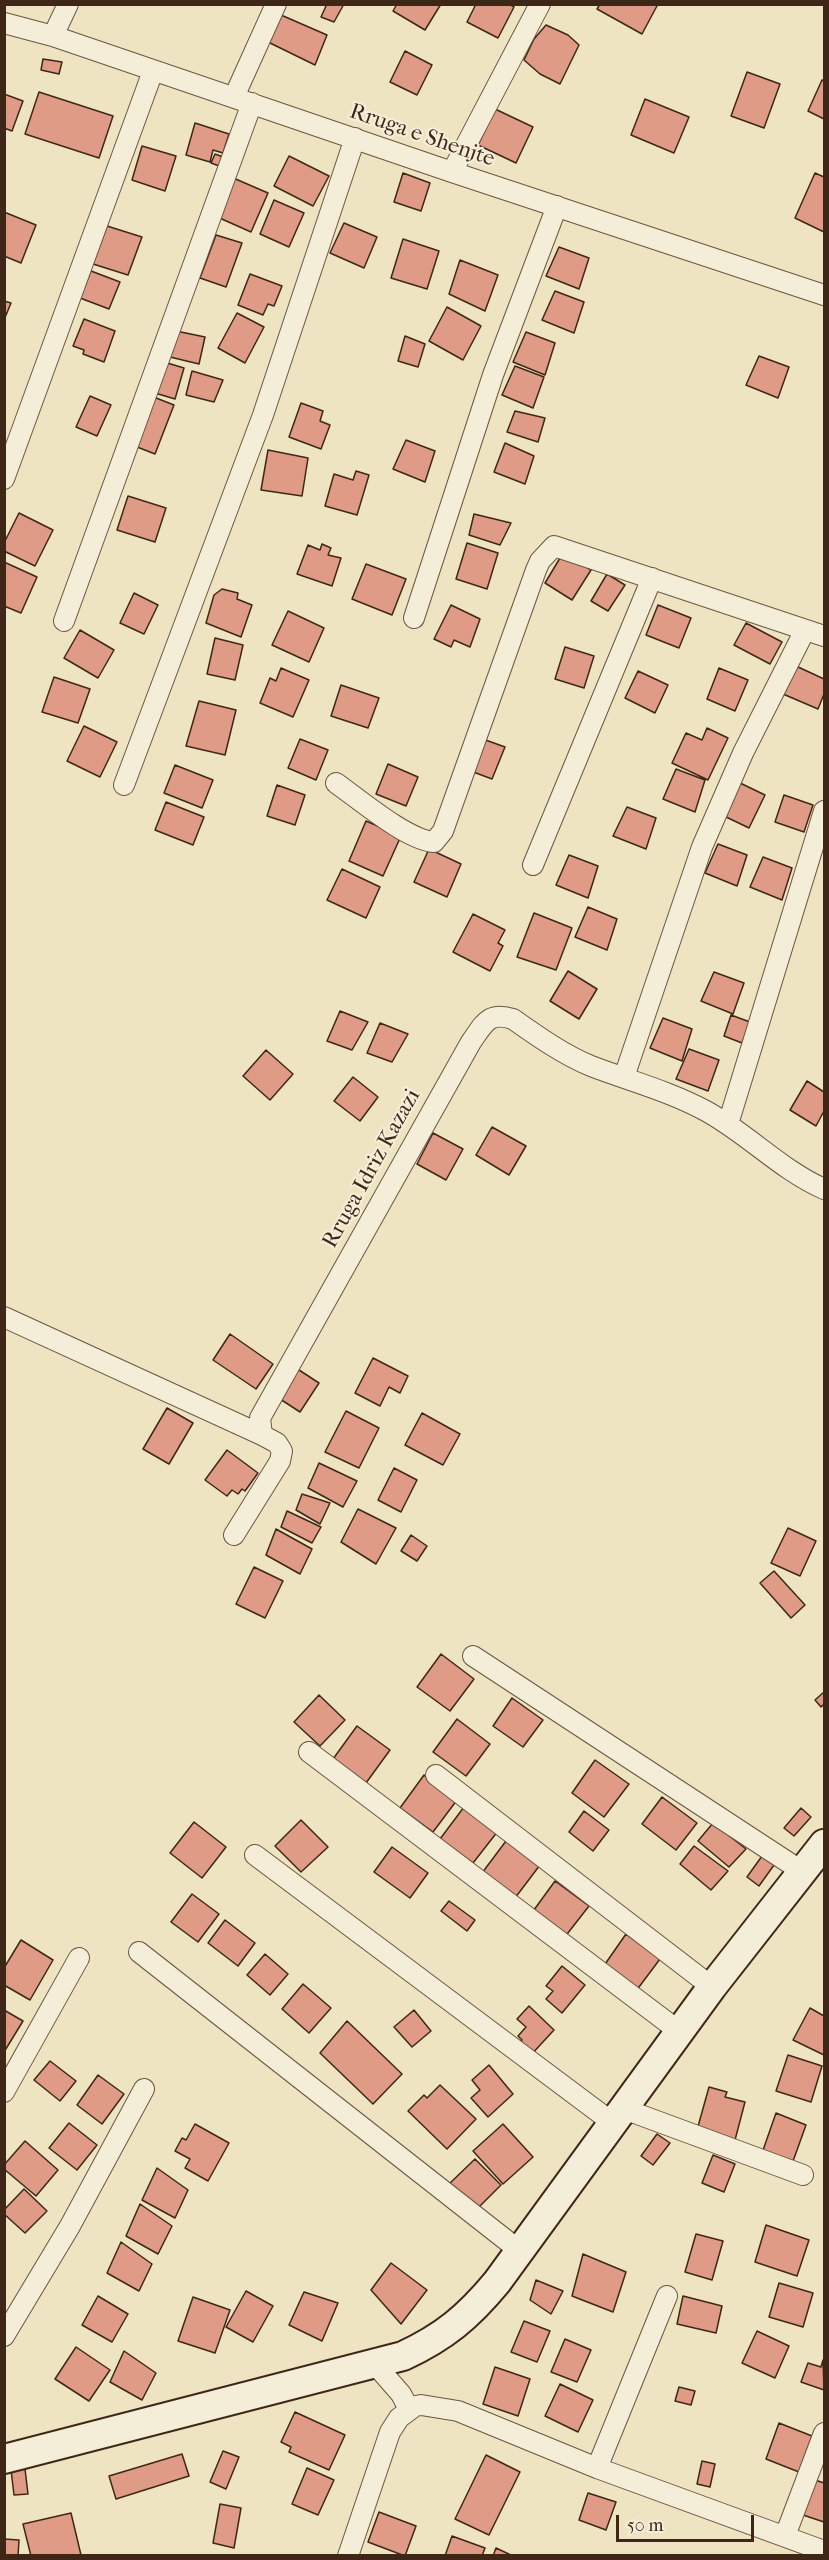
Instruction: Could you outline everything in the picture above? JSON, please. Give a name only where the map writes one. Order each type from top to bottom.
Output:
[{"type":"street","points":[[53,36],[68,4]]},
{"type":"street","points":[[64,621],[276,4]]},
{"type":"street","points":[[452,172],[540,4]]},
{"type":"street","name":"Rruga e Shenjte","points":[[4,23],[53,36],[452,172],[825,295]]},
{"type":"street","points":[[4,479],[153,70]]},
{"type":"street","points":[[124,785],[263,415],[355,138]]},
{"type":"street","points":[[414,618],[493,375],[557,206]]},
{"type":"street","points":[[336,783],[406,832],[425,841],[434,842],[443,831],[536,570],[547,551],[554,546],[560,546],[825,636]]},
{"type":"street","points":[[533,865],[652,578]]},
{"type":"street","points":[[624,1077],[702,846],[743,753],[805,630]]},
{"type":"street","points":[[728,1124],[825,811]]},
{"type":"street","name":"Rruga Idriz Kazazi","points":[[262,1435],[260,1418],[471,1042],[487,1020],[500,1015],[513,1019],[589,1065],[681,1097],[728,1124],[786,1168],[825,1189]]},
{"type":"street","points":[[4,1317],[277,1443],[282,1451],[279,1461],[234,1535]]},
{"type":"street","points":[[473,1656],[803,1872]]},
{"type":"street","points":[[309,1752],[680,2032]]},
{"type":"street","points":[[436,1775],[712,1987]]},
{"type":"street","points":[[4,2459],[380,2372],[403,2356],[432,2343],[454,2327],[474,2309],[520,2251],[712,1987],[825,1844]]},
{"type":"street","points":[[255,1855],[619,2116],[803,2175]]},
{"type":"street","points":[[139,1952],[520,2251]]},
{"type":"street","points":[[4,2092],[79,1958]]},
{"type":"street","points":[[4,2336],[70,2226],[144,2089]]},
{"type":"street","points":[[597,2468],[667,2296]]},
{"type":"street","points":[[380,2372],[405,2401],[458,2411],[597,2468],[825,2551]]},
{"type":"street","points":[[348,2556],[390,2432],[399,2418],[405,2401]]},
{"type":"street","points":[[785,2536],[825,2433]]},
{"type":"building","points":[[323,4],[344,4],[334,22],[321,17],[326,6]]},
{"type":"building","points":[[397,4],[441,4],[425,30],[393,11]]},
{"type":"building","points":[[476,4],[509,4],[514,7],[498,38],[467,22]]},
{"type":"building","points":[[600,4],[658,4],[642,34],[597,9]]},
{"type":"building","points":[[281,15],[327,35],[315,65],[268,42]]},
{"type":"building","points":[[546,25],[568,35],[579,45],[560,84],[540,74],[524,60],[534,39]]},
{"type":"building","points":[[405,51],[432,65],[417,95],[390,82]]},
{"type":"building","points":[[43,59],[62,62],[59,74],[41,70]]},
{"type":"building","points":[[747,72],[780,84],[764,128],[731,116]]},
{"type":"building","points":[[822,80],[824,81],[824,119],[808,111]]},
{"type":"building","points":[[39,92],[113,116],[99,158],[25,134]]},
{"type":"building","points":[[4,94],[23,101],[12,131],[4,128]]},
{"type":"building","points":[[645,99],[689,117],[674,153],[631,135]]},
{"type":"building","points":[[495,109],[533,127],[516,163],[478,145]]},
{"type":"building","points":[[195,123],[229,134],[223,153],[213,150],[210,162],[186,155]]},
{"type":"building","points":[[142,146],[176,156],[165,191],[132,180]]},
{"type":"building","points":[[215,154],[226,158],[222,167],[211,163]]},
{"type":"building","points":[[289,156],[329,176],[313,206],[274,186]]},
{"type":"building","points":[[403,173],[430,183],[421,211],[394,202]]},
{"type":"building","points":[[815,173],[824,177],[824,232],[795,218]]},
{"type":"building","points":[[231,177],[268,193],[251,232],[215,216]]},
{"type":"building","points":[[274,200],[304,213],[289,247],[260,234]]},
{"type":"building","points":[[4,212],[36,225],[21,263],[4,256]]},
{"type":"building","points":[[344,223],[377,237],[364,268],[330,253]]},
{"type":"building","points":[[107,226],[142,237],[128,275],[93,264]]},
{"type":"building","points":[[216,235],[242,243],[226,287],[200,278]]},
{"type":"building","points":[[403,239],[439,251],[427,289],[391,278]]},
{"type":"building","points":[[559,247],[589,258],[579,289],[546,276]]},
{"type":"building","points":[[460,260],[498,275],[485,311],[449,294]]},
{"type":"building","points":[[91,271],[120,282],[109,309],[80,298]]},
{"type":"building","points":[[250,274],[282,286],[274,306],[268,304],[263,315],[238,305]]},
{"type":"building","points":[[555,291],[584,302],[574,333],[542,320]]},
{"type":"building","points":[[4,301],[11,303],[4,320]]},
{"type":"building","points":[[447,307],[481,326],[463,360],[429,341]]},
{"type":"building","points":[[237,313],[264,327],[245,363],[218,348]]},
{"type":"building","points":[[84,319],[115,331],[104,362],[83,354],[84,350],[73,346]]},
{"type":"building","points":[[176,331],[205,337],[199,364],[170,357]]},
{"type":"building","points":[[526,332],[555,343],[545,375],[513,362]]},
{"type":"building","points":[[405,336],[425,344],[418,367],[398,361]]},
{"type":"building","points":[[759,356],[789,367],[778,398],[746,385]]},
{"type":"building","points":[[164,362],[184,368],[175,399],[155,393]]},
{"type":"building","points":[[515,366],[544,377],[533,408],[502,395]]},
{"type":"building","points":[[192,371],[223,380],[214,402],[186,395]]},
{"type":"building","points":[[90,396],[111,405],[97,436],[76,427]]},
{"type":"building","points":[[151,396],[174,405],[155,454],[132,445]]},
{"type":"building","points":[[301,403],[323,411],[320,421],[330,425],[321,449],[289,437]]},
{"type":"building","points":[[515,411],[545,418],[538,442],[507,432]]},
{"type":"building","points":[[406,440],[435,451],[425,482],[393,469]]},
{"type":"building","points":[[505,443],[534,456],[525,484],[494,472]]},
{"type":"building","points":[[268,450],[308,458],[302,496],[261,490]]},
{"type":"building","points":[[356,471],[369,475],[357,515],[325,506],[334,474],[353,480]]},
{"type":"building","points":[[128,496],[166,508],[155,542],[117,530]]},
{"type":"building","points":[[19,513],[53,530],[35,566],[4,551],[4,543]]},
{"type":"building","points":[[474,514],[511,523],[500,545],[469,535]]},
{"type":"building","points":[[467,543],[498,553],[487,589],[456,579]]},
{"type":"building","points":[[322,544],[331,548],[328,555],[341,558],[332,586],[297,574],[308,545],[320,550]]},
{"type":"building","points":[[563,553],[591,570],[572,600],[545,583]]},
{"type":"building","points":[[4,562],[37,577],[21,613],[4,606]]},
{"type":"building","points":[[366,564],[406,579],[392,615],[352,599]]},
{"type":"building","points":[[607,574],[625,585],[608,611],[591,601]]},
{"type":"building","points":[[222,589],[238,593],[237,599],[252,605],[241,637],[206,623],[214,595]]},
{"type":"building","points":[[134,593],[158,605],[144,634],[120,623]]},
{"type":"building","points":[[451,605],[480,619],[470,647],[454,640],[451,647],[434,639]]},
{"type":"building","points":[[658,605],[691,618],[679,648],[646,635]]},
{"type":"building","points":[[288,611],[324,628],[309,662],[272,645]]},
{"type":"building","points":[[746,623],[782,642],[770,664],[734,645]]},
{"type":"building","points":[[80,630],[114,650],[98,678],[64,658]]},
{"type":"building","points":[[215,638],[243,645],[235,680],[207,674]]},
{"type":"building","points":[[565,647],[594,656],[584,688],[555,679]]},
{"type":"building","points":[[796,666],[824,679],[824,694],[818,709],[783,694]]},
{"type":"building","points":[[281,668],[309,680],[293,717],[260,703],[270,678],[276,681]]},
{"type":"building","points":[[719,668],[748,680],[735,711],[707,699]]},
{"type":"building","points":[[638,671],[668,685],[655,713],[625,698]]},
{"type":"building","points":[[54,677],[90,689],[78,723],[42,712]]},
{"type":"building","points":[[341,685],[379,698],[368,728],[331,716]]},
{"type":"building","points":[[199,701],[236,710],[225,755],[186,746]]},
{"type":"building","points":[[84,726],[117,742],[100,777],[67,761]]},
{"type":"building","points":[[707,728],[728,738],[708,780],[672,763],[686,733],[702,740]]},
{"type":"building","points":[[480,738],[505,747],[492,779],[468,770]]},
{"type":"building","points":[[300,739],[328,750],[316,780],[288,768]]},
{"type":"building","points":[[388,764],[418,777],[406,806],[376,794]]},
{"type":"building","points":[[175,765],[213,780],[202,808],[164,793]]},
{"type":"building","points":[[676,769],[705,780],[695,812],[663,799]]},
{"type":"building","points":[[738,782],[765,795],[749,828],[722,815]]},
{"type":"building","points":[[277,785],[305,795],[295,825],[267,816]]},
{"type":"building","points":[[784,795],[813,805],[804,832],[775,822]]},
{"type":"building","points":[[166,802],[204,817],[193,845],[155,830]]},
{"type":"building","points":[[627,807],[656,818],[646,849],[613,836]]},
{"type":"building","points":[[366,821],[401,836],[383,876],[349,861]]},
{"type":"building","points":[[718,844],[747,855],[737,886],[705,873]]},
{"type":"building","points":[[429,849],[461,864],[447,897],[414,882]]},
{"type":"building","points":[[569,855],[598,866],[588,898],[556,885]]},
{"type":"building","points":[[763,857],[792,868],[782,900],[750,887]]},
{"type":"building","points":[[342,869],[380,887],[366,918],[327,900]]},
{"type":"building","points":[[588,907],[617,919],[607,950],[575,937]]},
{"type":"building","points":[[534,913],[572,928],[556,970],[517,957]]},
{"type":"building","points":[[473,914],[505,930],[498,943],[503,946],[490,971],[453,952]]},
{"type":"building","points":[[568,971],[597,989],[579,1019],[550,1001]]},
{"type":"building","points":[[714,972],[744,983],[733,1014],[701,1001]]},
{"type":"building","points":[[340,1011],[368,1022],[352,1050],[327,1041]]},
{"type":"building","points":[[731,1015],[750,1022],[742,1043],[724,1036]]},
{"type":"building","points":[[663,1018],[692,1029],[682,1061],[650,1048]]},
{"type":"building","points":[[380,1023],[408,1034],[392,1062],[367,1053]]},
{"type":"building","points":[[689,1049],[719,1060],[708,1091],[676,1079]]},
{"type":"building","points":[[266,1050],[293,1074],[270,1100],[243,1076]]},
{"type":"building","points":[[353,1077],[378,1097],[360,1121],[334,1101]]},
{"type":"building","points":[[807,1081],[824,1092],[824,1111],[816,1126],[790,1110]]},
{"type":"building","points":[[492,1127],[526,1146],[509,1175],[476,1155]]},
{"type":"building","points":[[433,1133],[463,1149],[446,1180],[417,1164]]},
{"type":"building","points":[[230,1334],[273,1364],[256,1389],[213,1360]]},
{"type":"building","points":[[373,1358],[408,1376],[400,1393],[389,1387],[380,1406],[355,1393]]},
{"type":"building","points":[[296,1368],[319,1383],[300,1412],[277,1397]]},
{"type":"building","points":[[167,1408],[193,1423],[169,1464],[143,1449]]},
{"type":"building","points":[[346,1411],[379,1428],[359,1468],[325,1452]]},
{"type":"building","points":[[422,1413],[460,1434],[443,1465],[405,1445]]},
{"type":"building","points":[[227,1450],[258,1473],[245,1491],[242,1489],[238,1494],[232,1490],[227,1496],[205,1480]]},
{"type":"building","points":[[319,1463],[357,1481],[343,1507],[308,1488]]},
{"type":"building","points":[[394,1468],[417,1480],[401,1512],[378,1500]]},
{"type":"building","points":[[302,1494],[330,1503],[320,1524],[296,1510]]},
{"type":"building","points":[[358,1509],[396,1528],[376,1564],[341,1542]]},
{"type":"building","points":[[287,1511],[321,1527],[312,1543],[281,1527]]},
{"type":"building","points":[[788,1528],[816,1541],[800,1576],[771,1563]]},
{"type":"building","points":[[276,1529],[312,1549],[300,1574],[266,1555]]},
{"type":"building","points":[[411,1535],[427,1546],[417,1561],[401,1551]]},
{"type":"building","points":[[254,1567],[283,1581],[265,1618],[236,1604]]},
{"type":"building","points":[[774,1571],[805,1605],[791,1618],[760,1583]]},
{"type":"building","points":[[441,1654],[474,1679],[450,1711],[417,1687]]},
{"type":"building","points":[[824,1692],[824,1704],[821,1707],[815,1700]]},
{"type":"building","points":[[319,1695],[345,1720],[320,1746],[294,1722]]},
{"type":"building","points":[[512,1698],[543,1720],[523,1747],[493,1726]]},
{"type":"building","points":[[457,1719],[490,1744],[466,1776],[433,1752]]},
{"type":"building","points":[[357,1726],[390,1750],[366,1783],[333,1759]]},
{"type":"building","points":[[595,1760],[629,1784],[604,1817],[572,1793]]},
{"type":"building","points":[[424,1775],[457,1800],[433,1832],[400,1808]]},
{"type":"building","points":[[662,1797],[697,1823],[676,1850],[642,1824]]},
{"type":"building","points":[[464,1807],[498,1831],[473,1863],[440,1839]]},
{"type":"building","points":[[801,1808],[811,1817],[794,1836],[784,1828]]},
{"type":"building","points":[[584,1811],[609,1830],[593,1851],[569,1832]]},
{"type":"building","points":[[301,1820],[328,1847],[301,1872],[275,1846]]},
{"type":"building","points":[[194,1822],[226,1847],[202,1878],[170,1853]]},
{"type":"building","points":[[713,1823],[746,1849],[729,1867],[698,1841]]},
{"type":"building","points":[[506,1841],[540,1865],[515,1898],[482,1873]]},
{"type":"building","points":[[694,1846],[728,1871],[711,1890],[680,1864]]},
{"type":"building","points":[[392,1847],[428,1873],[410,1898],[374,1872]]},
{"type":"building","points":[[762,1856],[774,1865],[759,1886],[747,1877]]},
{"type":"building","points":[[555,1881],[589,1906],[564,1938],[531,1914]]},
{"type":"building","points":[[192,1894],[219,1914],[198,1942],[171,1922]]},
{"type":"building","points":[[449,1901],[475,1920],[467,1931],[441,1911]]},
{"type":"building","points":[[225,1920],[255,1943],[238,1966],[208,1943]]},
{"type":"building","points":[[626,1934],[660,1959],[636,1991],[603,1967]]},
{"type":"building","points":[[21,1940],[53,1960],[30,2000],[4,1985],[4,1968]]},
{"type":"building","points":[[265,1954],[288,1974],[270,1995],[247,1975]]},
{"type":"building","points":[[562,1966],[585,1985],[562,2013],[546,1999],[553,1991],[546,1986]]},
{"type":"building","points":[[303,1984],[331,2008],[309,2033],[282,2009]]},
{"type":"building","points":[[529,2006],[554,2030],[530,2056],[518,2044],[522,2040],[518,2036],[526,2027],[517,2019]]},
{"type":"building","points":[[810,2008],[824,2016],[824,2055],[793,2040]]},
{"type":"building","points":[[4,2010],[23,2021],[4,2052]]},
{"type":"building","points":[[414,2010],[431,2031],[412,2047],[394,2027]]},
{"type":"building","points":[[347,2021],[402,2074],[373,2104],[320,2053]]},
{"type":"building","points":[[788,2055],[822,2066],[811,2102],[776,2091]]},
{"type":"building","points":[[50,2061],[76,2081],[60,2101],[34,2080]]},
{"type":"building","points":[[489,2065],[513,2094],[488,2117],[471,2098],[480,2090],[472,2080]]},
{"type":"building","points":[[98,2075],[124,2094],[102,2124],[77,2105]]},
{"type":"building","points":[[440,2085],[476,2119],[447,2149],[408,2111],[424,2095],[427,2098]]},
{"type":"building","points":[[709,2087],[727,2092],[725,2097],[745,2102],[735,2140],[697,2130]]},
{"type":"building","points":[[776,2113],[806,2125],[792,2164],[762,2153]]},
{"type":"building","points":[[69,2123],[97,2145],[77,2170],[49,2148]]},
{"type":"building","points":[[195,2124],[229,2143],[208,2181],[185,2168],[190,2159],[175,2151],[182,2138],[186,2140]]},
{"type":"building","points":[[503,2124],[533,2157],[503,2184],[473,2151]]},
{"type":"building","points":[[657,2134],[670,2143],[653,2165],[641,2156]]},
{"type":"building","points":[[25,2141],[58,2170],[36,2196],[4,2169],[4,2165]]},
{"type":"building","points":[[713,2155],[735,2164],[724,2192],[702,2183]]},
{"type":"building","points":[[475,2159],[501,2185],[475,2211],[448,2185]]},
{"type":"building","points":[[157,2168],[188,2190],[175,2218],[142,2200]]},
{"type":"building","points":[[24,2189],[47,2211],[25,2233],[4,2214],[4,2210]]},
{"type":"building","points":[[140,2204],[172,2226],[158,2254],[126,2236]]},
{"type":"building","points":[[766,2225],[809,2240],[797,2276],[755,2262]]},
{"type":"building","points":[[696,2234],[723,2241],[712,2280],[685,2272]]},
{"type":"building","points":[[121,2242],[152,2264],[139,2291],[107,2273]]},
{"type":"building","points":[[583,2254],[626,2272],[613,2312],[572,2296]]},
{"type":"building","points":[[391,2263],[427,2290],[401,2324],[371,2290]]},
{"type":"building","points":[[536,2280],[563,2291],[551,2314],[530,2300]]},
{"type":"building","points":[[779,2283],[813,2293],[803,2327],[769,2317]]},
{"type":"building","points":[[246,2291],[273,2306],[253,2342],[226,2327]]},
{"type":"building","points":[[304,2292],[338,2303],[322,2341],[289,2325]]},
{"type":"building","points":[[98,2296],[128,2314],[112,2342],[82,2325]]},
{"type":"building","points":[[683,2296],[722,2306],[716,2333],[677,2324]]},
{"type":"building","points":[[193,2297],[230,2310],[215,2353],[178,2341]]},
{"type":"building","points":[[524,2321],[550,2331],[537,2362],[511,2352]]},
{"type":"building","points":[[757,2331],[789,2346],[775,2378],[742,2363]]},
{"type":"building","points":[[565,2339],[591,2350],[577,2382],[551,2372]]},
{"type":"building","points":[[76,2347],[110,2370],[89,2401],[55,2379]]},
{"type":"building","points":[[124,2351],[156,2373],[142,2400],[110,2382]]},
{"type":"building","points":[[823,2360],[824,2390],[801,2382],[808,2363],[821,2367]]},
{"type":"building","points":[[495,2367],[530,2379],[518,2416],[483,2404]]},
{"type":"building","points":[[560,2384],[593,2400],[578,2432],[545,2416]]},
{"type":"building","points":[[679,2387],[695,2391],[691,2405],[675,2401]]},
{"type":"building","points":[[295,2412],[345,2435],[329,2470],[289,2452],[291,2447],[281,2442]]},
{"type":"building","points":[[779,2423],[812,2436],[799,2472],[766,2459]]},
{"type":"building","points":[[223,2451],[239,2457],[226,2489],[210,2482]]},
{"type":"building","points":[[182,2454],[189,2476],[116,2499],[109,2476]]},
{"type":"building","points":[[486,2455],[520,2472],[489,2535],[455,2519]]},
{"type":"building","points":[[702,2461],[715,2464],[710,2487],[697,2484]]},
{"type":"building","points":[[307,2468],[334,2480],[318,2515],[292,2504]]},
{"type":"building","points":[[25,2469],[28,2494],[14,2495],[11,2470]]},
{"type":"building","points":[[815,2480],[824,2483],[824,2522],[803,2515]]},
{"type":"building","points":[[588,2493],[616,2502],[606,2530],[579,2520]]},
{"type":"building","points":[[220,2504],[241,2508],[234,2548],[213,2543]]},
{"type":"building","points":[[379,2512],[416,2526],[405,2556],[368,2542]]},
{"type":"building","points":[[71,2513],[81,2555],[31,2556],[23,2524]]},
{"type":"building","points":[[452,2536],[485,2548],[482,2556],[445,2556]]},
{"type":"building","points":[[4,2539],[19,2540],[18,2556],[4,2556]]},
{"type":"building","points":[[496,2548],[513,2556],[493,2556]]}]
